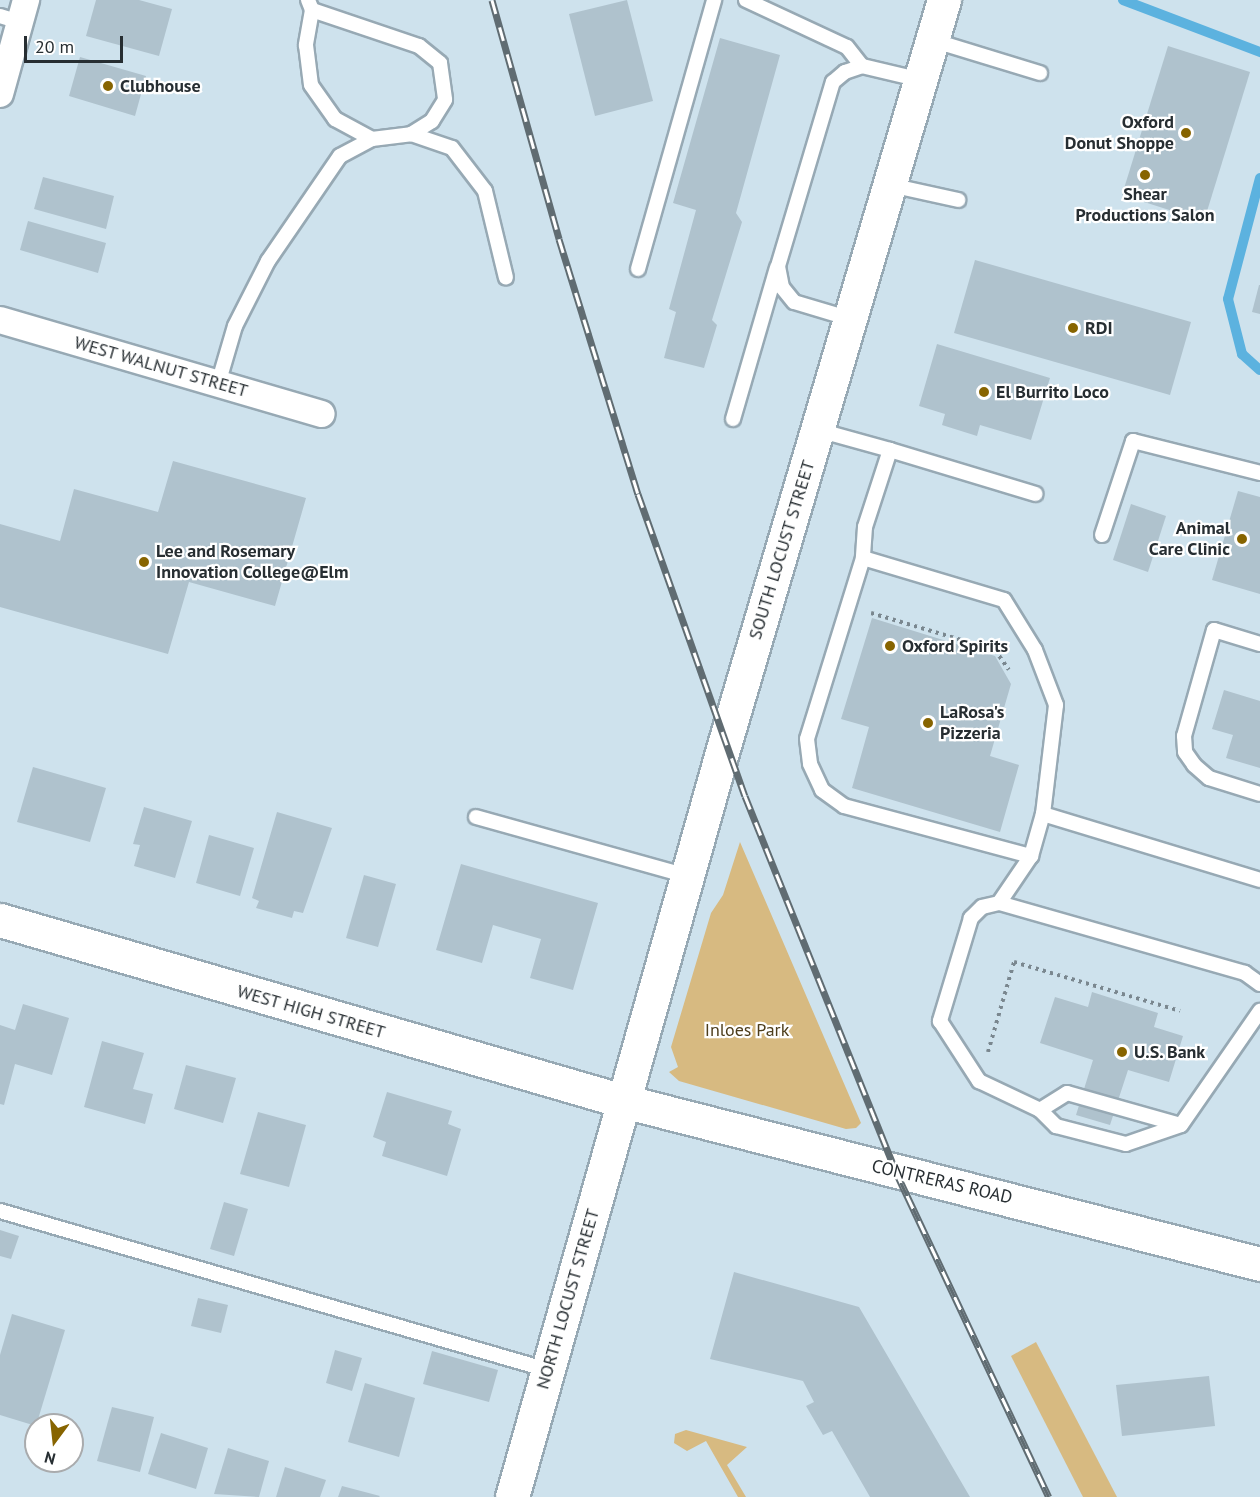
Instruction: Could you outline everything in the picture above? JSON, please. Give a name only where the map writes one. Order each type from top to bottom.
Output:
[{"type":"street","name":"SOUTH LOCUST STREET","points":[[623,1101],[921,80],[940,1]]},
{"type":"street","points":[[0,94],[16,13]]},
{"type":"street","name":"WEST WALNUT STREET","points":[[0,320],[322,414]]},
{"type":"street","name":"WEST HIGH STREET","points":[[0,920],[623,1101]]},
{"type":"street","name":"CONTRERAS ROAD","points":[[623,1101],[1260,1264]]},
{"type":"street","name":"NORTH LOCUST STREET","points":[[512,1497],[623,1101]]},
{"type":"lane","points":[[638,269],[714,0]]},
{"type":"lane","points":[[746,0],[847,46],[862,66]]},
{"type":"lane","points":[[218,384],[235,326],[268,261],[340,156],[372,139],[411,134],[432,121],[445,100],[440,63],[418,46],[310,5],[306,45],[310,85],[335,119],[372,139]]},
{"type":"lane","points":[[932,40],[1041,73]]},
{"type":"lane","points":[[733,419],[833,81],[845,72],[862,66],[921,80]]},
{"type":"lane","points":[[411,134],[452,148],[485,191],[506,279]]},
{"type":"lane","points":[[890,185],[958,200]]},
{"type":"lane","points":[[778,266],[782,287],[794,302],[851,319]]},
{"type":"lane","points":[[818,430],[1036,494]]},
{"type":"lane","points":[[1102,535],[1133,441],[1260,473]]},
{"type":"lane","points":[[890,450],[865,527],[863,558],[807,738],[810,764],[822,790],[844,806],[1031,856]]},
{"type":"lane","points":[[863,558],[1004,600],[1035,650],[1056,705],[1043,814],[1031,856],[999,903]]},
{"type":"lane","points":[[1260,644],[1214,630],[1184,736],[1190,759],[1209,778],[1260,794]]},
{"type":"lane","points":[[1043,814],[1260,880]]},
{"type":"lane","points":[[476,817],[688,876]]},
{"type":"lane","points":[[1260,984],[1245,973],[999,903],[982,908],[971,918],[939,1021],[979,1081],[1040,1110],[1056,1125],[1126,1144],[1181,1125],[1260,1011]]},
{"type":"lane","points":[[1040,1110],[1067,1093],[1181,1125]]},
{"type":"lane","points":[[0,1211],[548,1370]]},
{"type":"path","points":[[849,602],[869,613],[995,650],[1009,670]]},
{"type":"path","points":[[979,1081],[1014,962],[1180,1011]]},
{"type":"green space","name":"Inloes Park","points":[[740,842],[861,1123],[856,1128],[846,1129],[679,1081],[669,1072],[678,1067],[671,1047],[711,913],[723,895]]},
{"type":"green space","points":[[1036,1342],[1117,1497],[1083,1497],[1011,1356]]},
{"type":"green space","points":[[686,1430],[747,1447],[727,1465],[746,1497],[738,1497],[706,1441],[687,1451],[674,1443],[675,1434]]},
{"type":"building","points":[[96,0],[139,0],[172,9],[159,56],[86,36]]},
{"type":"building","points":[[627,0],[653,101],[595,116],[569,14]]},
{"type":"building","points":[[720,38],[780,55],[736,213],[742,222],[712,320],[717,325],[704,368],[664,358],[676,312],[669,309],[696,210],[673,203]]},
{"type":"building","name":"Oxford Donut Shoppe","points":[[1168,46],[1250,72],[1204,221],[1122,195]]},
{"type":"building","name":"Clubhouse","points":[[80,57],[146,76],[135,116],[69,96]]},
{"type":"building","points":[[43,177],[114,196],[106,229],[34,209]]},
{"type":"building","points":[[28,221],[106,243],[98,273],[20,250]]},
{"type":"building","name":"RDI","points":[[975,260],[1191,322],[1170,395],[954,333]]},
{"type":"building","points":[[1260,285],[1260,314],[1252,312]]},
{"type":"building","name":"El Burrito Loco","points":[[937,344],[1050,378],[1031,440],[980,425],[977,436],[942,425],[945,414],[919,406]]},
{"type":"building","name":"Lee and Rosemary Innovation College@Elm","points":[[173,461],[306,498],[275,606],[189,582],[168,654],[0,607],[0,524],[60,541],[74,489],[158,512]]},
{"type":"building","name":"Animal Care Clinic","points":[[1238,491],[1260,497],[1260,594],[1212,580]]},
{"type":"building","points":[[1131,504],[1166,516],[1148,572],[1113,560]]},
{"type":"building","name":"LaRosa's Pizzeria","points":[[872,618],[995,656],[1011,684],[990,756],[1019,765],[1000,832],[852,788],[869,727],[841,719]]},
{"type":"building","points":[[1224,690],[1260,701],[1260,768],[1226,758],[1233,735],[1212,729]]},
{"type":"building","points":[[33,767],[106,788],[90,842],[17,822]]},
{"type":"building","points":[[144,807],[192,821],[175,878],[134,866],[140,845],[133,844]]},
{"type":"building","points":[[277,812],[332,828],[303,913],[294,911],[292,918],[256,908],[259,901],[252,898]]},
{"type":"building","points":[[209,835],[254,848],[240,896],[196,883]]},
{"type":"building","points":[[461,864],[598,903],[573,990],[530,978],[541,939],[493,925],[482,963],[436,950]]},
{"type":"building","points":[[364,875],[396,884],[378,947],[346,938]]},
{"type":"building","name":"U.S. Bank","points":[[1092,992],[1158,1013],[1154,1027],[1183,1036],[1169,1082],[1128,1070],[1110,1125],[1076,1115],[1093,1060],[1040,1043],[1055,997],[1088,1007]]},
{"type":"building","points":[[23,1004],[69,1018],[52,1075],[15,1064],[4,1105],[0,1104],[0,1025],[15,1030]]},
{"type":"building","points":[[102,1041],[144,1053],[133,1089],[153,1094],[145,1124],[84,1107]]},
{"type":"building","points":[[186,1065],[236,1078],[223,1123],[174,1109]]},
{"type":"building","points":[[387,1092],[452,1111],[448,1124],[461,1129],[447,1176],[382,1156],[386,1142],[373,1137]]},
{"type":"building","points":[[258,1112],[306,1125],[289,1187],[240,1174]]},
{"type":"building","points":[[224,1202],[248,1209],[234,1256],[210,1249]]},
{"type":"building","points":[[0,1230],[19,1236],[11,1259],[0,1256]]},
{"type":"building","points":[[734,1272],[859,1307],[970,1497],[870,1497],[832,1431],[823,1435],[806,1406],[814,1402],[803,1381],[710,1359]]},
{"type":"building","points":[[198,1298],[228,1305],[221,1333],[191,1326]]},
{"type":"building","points":[[12,1314],[65,1330],[40,1413],[24,1413],[24,1422],[0,1415],[0,1355]]},
{"type":"building","points":[[335,1350],[362,1358],[352,1391],[326,1383]]},
{"type":"building","points":[[432,1351],[498,1370],[489,1402],[423,1384]]},
{"type":"building","points":[[1209,1376],[1215,1426],[1122,1436],[1116,1385]]},
{"type":"building","points":[[365,1383],[415,1398],[399,1457],[348,1442]]},
{"type":"building","points":[[112,1407],[154,1417],[140,1472],[97,1461]]},
{"type":"building","points":[[161,1433],[208,1448],[196,1489],[148,1474]]},
{"type":"building","points":[[228,1448],[269,1461],[259,1497],[214,1494]]},
{"type":"building","points":[[285,1467],[326,1480],[320,1497],[276,1497]]},
{"type":"building","points":[[342,1486],[380,1496],[338,1497]]},
{"type":"waterway","points":[[1123,0],[1260,52]]},
{"type":"waterway","points":[[1260,178],[1228,299],[1242,354],[1260,370]]},
{"type":"railway","points":[[492,0],[559,239],[638,494],[745,796],[895,1170],[1049,1497]]},
{"type":"place","name":"Clubhouse","points":[[108,86]]},
{"type":"place","name":"Oxford Donut Shoppe","points":[[1186,133]]},
{"type":"place","name":"Shear Productions Salon","points":[[1145,175]]},
{"type":"place","name":"RDI","points":[[1073,328]]},
{"type":"place","name":"El Burrito Loco","points":[[984,392]]},
{"type":"place","name":"Animal Care Clinic","points":[[1242,539]]},
{"type":"place","name":"Lee and Rosemary Innovation College@Elm","points":[[144,562]]},
{"type":"place","name":"Oxford Spirits","points":[[890,646]]},
{"type":"place","name":"LaRosa's Pizzeria","points":[[928,723]]},
{"type":"place","name":"U.S. Bank","points":[[1122,1052]]}]
